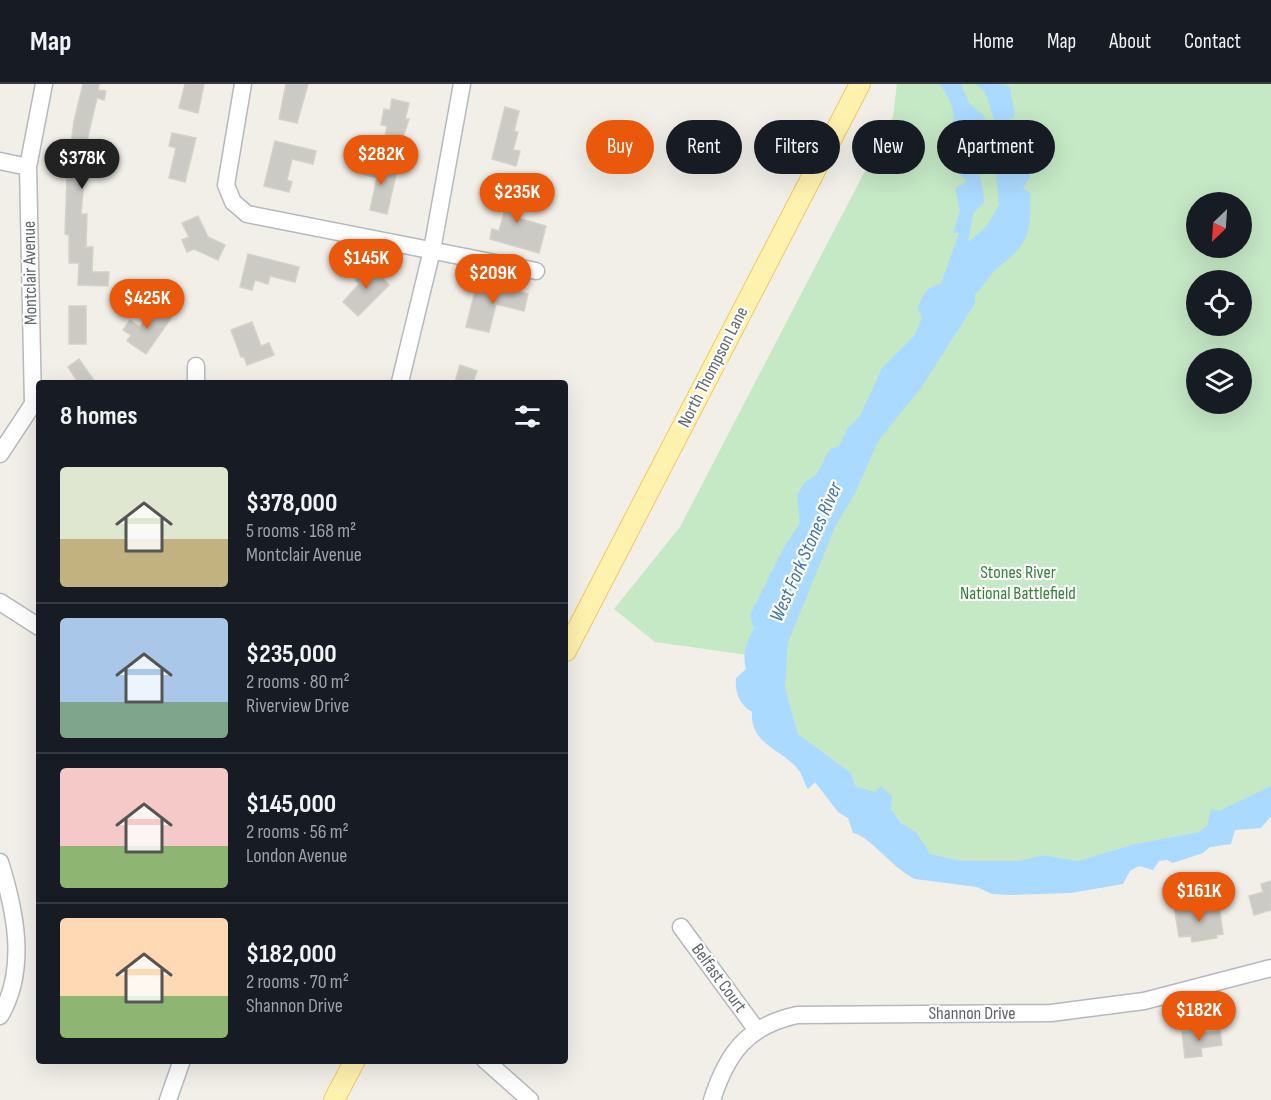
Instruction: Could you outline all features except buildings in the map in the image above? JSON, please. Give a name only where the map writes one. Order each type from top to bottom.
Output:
[{"type":"main road","name":"North Thompson Lane","points":[[568,642],[859,85]]},
{"type":"main road","points":[[334,1100],[353,1064]]},
{"type":"street","name":"Montclair Avenue","points":[[0,454],[36,405],[28,167],[44,84]]},
{"type":"street","points":[[243,84],[226,185],[233,202],[247,214],[536,271]]},
{"type":"street","points":[[400,380],[432,250],[462,84]]},
{"type":"street","points":[[0,162],[28,167]]},
{"type":"street","points":[[0,602],[36,625]]},
{"type":"street","points":[[0,862],[16,930],[15,969],[0,1016]]},
{"type":"street","name":"Belfast Court","points":[[681,927],[756,1029]]},
{"type":"street","name":"Shannon Drive","points":[[712,1100],[727,1062],[756,1029],[796,1015],[1051,1013],[1144,1000],[1271,968]]},
{"type":"street","points":[[168,1100],[181,1064]]},
{"type":"street","points":[[490,1064],[530,1100]]},
{"type":"green space","name":"Stones River National Battlefield","points":[[897,84],[1271,84],[1271,786],[1199,832],[1134,844],[1078,861],[1043,855],[1019,861],[962,861],[930,854],[918,837],[902,824],[893,812],[856,787],[851,773],[798,734],[777,659],[655,642],[614,609],[680,527],[863,174],[925,174],[925,120],[891,120]]},
{"type":"water","points":[[940,84],[961,84],[969,103],[986,120],[954,120],[952,106]]},
{"type":"water","points":[[976,84],[1001,84],[1010,87],[1015,117],[1008,120],[994,120],[985,92]]},
{"type":"water","name":"West Fork Stones River","points":[[959,174],[979,174],[984,195],[984,203],[973,213],[968,242],[987,226],[999,205],[996,174],[1030,174],[1023,188],[1030,193],[1027,235],[1010,258],[996,269],[975,294],[975,303],[921,388],[878,441],[856,491],[835,527],[788,642],[785,687],[798,734],[851,773],[856,787],[875,792],[881,786],[892,796],[891,809],[902,824],[916,832],[930,854],[962,861],[1019,861],[1043,855],[1078,861],[1134,844],[1199,832],[1207,826],[1211,809],[1219,811],[1271,786],[1271,816],[1261,828],[1235,830],[1231,844],[1210,847],[1203,853],[1173,863],[1167,860],[1159,861],[1153,870],[1139,866],[1130,871],[1123,884],[1071,893],[1009,895],[992,894],[977,887],[915,879],[907,875],[866,840],[853,833],[848,818],[838,812],[815,782],[808,789],[800,772],[793,764],[762,740],[756,732],[752,712],[741,702],[736,689],[736,678],[746,669],[745,648],[754,629],[750,615],[783,549],[800,523],[797,496],[804,483],[816,475],[830,449],[839,446],[847,429],[860,416],[882,368],[915,335],[922,318],[918,309],[921,300],[928,289],[941,284],[959,233],[953,233],[960,210],[955,188],[967,182]]}]
